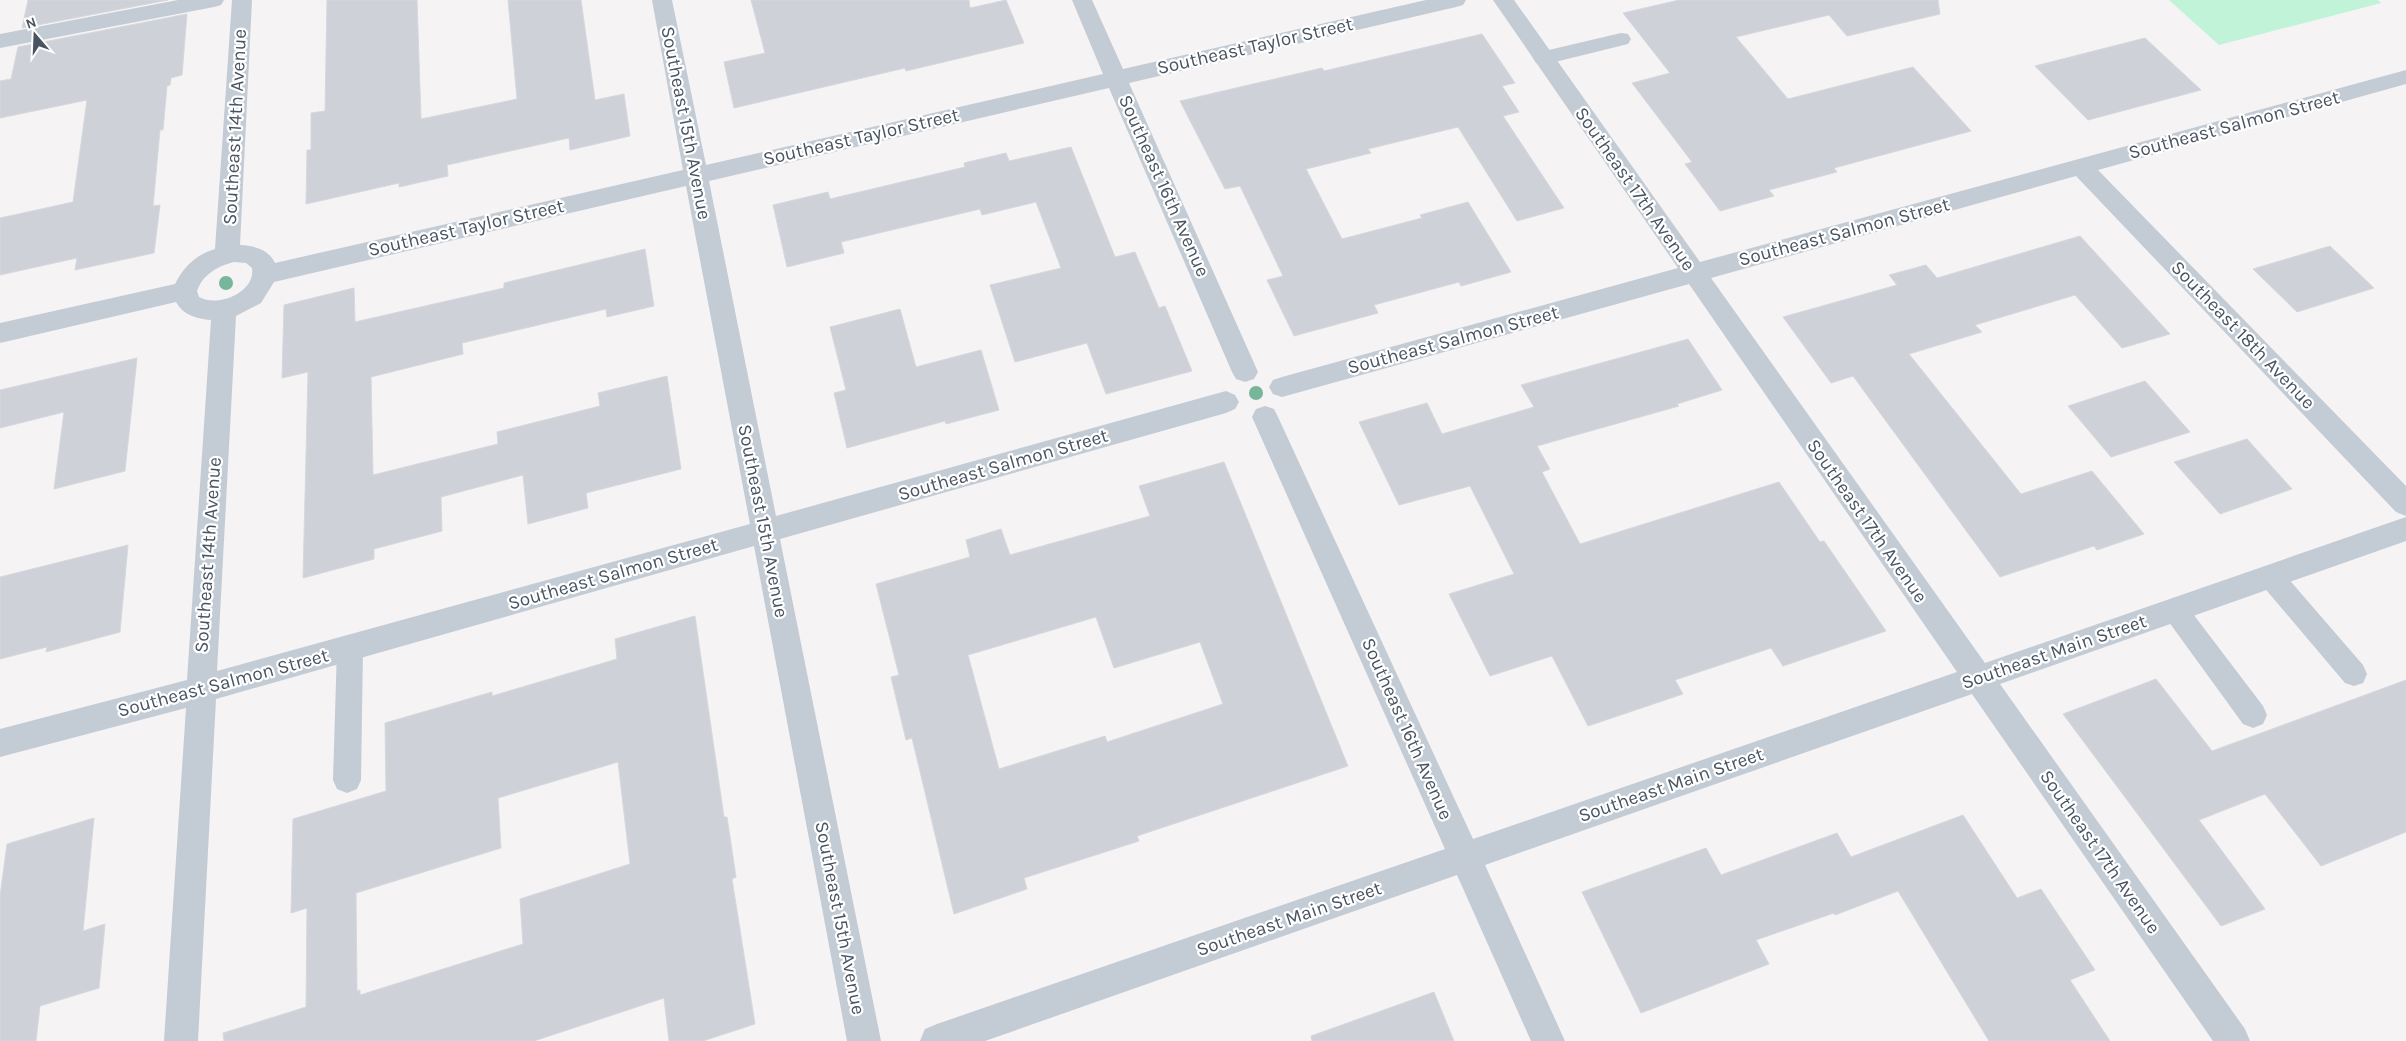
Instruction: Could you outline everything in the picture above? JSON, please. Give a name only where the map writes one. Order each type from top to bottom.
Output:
[{"type":"street","points":[[0,41],[214,0]]},
{"type":"street","name":"Southeast 14th Avenue","points":[[227,254],[242,0]]},
{"type":"street","name":"Southeast 15th Avenue","points":[[662,0],[864,1041]]},
{"type":"street","name":"Southeast 16th Avenue","points":[[1082,0],[1246,372]]},
{"type":"street","name":"Southeast Taylor Street","points":[[265,275],[1456,0]]},
{"type":"street","name":"Southeast 17th Avenue","points":[[1503,0],[2232,1041]]},
{"type":"street","name":"Southeast Salmon Street","points":[[1282,387],[2406,77]]},
{"type":"street","name":"Southeast 18th Avenue","points":[[2081,167],[2406,504]]},
{"type":"street","points":[[227,254],[252,255],[263,263],[265,275],[254,293],[237,305],[211,311],[194,308],[186,300],[185,291],[190,277],[200,267],[227,254]]},
{"type":"street","points":[[0,333],[185,291]]},
{"type":"street","name":"Southeast 14th Avenue","points":[[181,1041],[200,690],[224,309]]},
{"type":"street","points":[[1254,371],[1270,376],[1282,387],[1283,394],[1279,408],[1265,417],[1256,419],[1238,415],[1226,402],[1226,387],[1237,375],[1246,372],[1254,371]]},
{"type":"street","name":"Southeast Salmon Street","points":[[0,743],[200,690],[1226,402]]},
{"type":"street","name":"Southeast 16th Avenue","points":[[1265,417],[1548,1041]]},
{"type":"street","name":"Southeast Main Street","points":[[937,1041],[2406,529]]},
{"type":"lane","points":[[1543,58],[1621,39]]},
{"type":"lane","points":[[2271,576],[2354,674]]},
{"type":"lane","points":[[2175,610],[2253,715]]},
{"type":"lane","points":[[347,780],[350,648]]},
{"type":"green space","points":[[2169,0],[2378,0],[2381,3],[2219,45]]},
{"type":"building","points":[[28,0],[168,0],[22,28]]},
{"type":"building","points":[[327,0],[417,0],[421,119],[517,99],[508,0],[581,0],[595,100],[624,94],[630,136],[570,150],[569,138],[447,165],[448,176],[399,187],[399,183],[306,204],[307,150],[311,150],[311,113],[325,111]]},
{"type":"building","points":[[751,0],[969,0],[970,8],[1006,0],[1024,43],[906,71],[905,68],[734,108],[724,62],[765,53]]},
{"type":"building","points":[[1679,0],[1938,0],[1940,14],[1847,36],[1829,15],[1736,37],[1788,99],[1913,67],[1971,131],[1834,168],[1837,172],[1769,190],[1774,196],[1720,211],[1685,164],[1692,162],[1632,83],[1670,73],[1623,13]]},
{"type":"building","points":[[187,14],[182,75],[171,78],[170,85],[167,86],[163,130],[160,130],[153,206],[160,205],[154,253],[75,270],[77,258],[0,275],[0,218],[73,202],[87,100],[0,118],[0,81],[11,79],[18,47]]},
{"type":"building","points":[[1482,34],[1515,83],[1502,86],[1519,112],[1503,116],[1564,208],[1517,221],[1458,127],[1368,149],[1371,153],[1306,169],[1342,239],[1422,218],[1420,215],[1468,202],[1511,272],[1461,286],[1459,282],[1374,305],[1378,313],[1294,336],[1267,280],[1283,276],[1240,186],[1225,189],[1180,101],[1322,68],[1324,71]]},
{"type":"building","points":[[2145,38],[2201,90],[2088,120],[2035,66]]},
{"type":"building","points":[[1071,147],[1115,257],[1135,252],[1159,308],[1165,306],[1192,371],[1106,394],[1087,343],[1015,362],[990,285],[1061,268],[1036,202],[982,215],[980,209],[841,242],[844,253],[787,267],[773,205],[828,192],[830,199],[965,167],[964,163],[1006,153],[1009,161]]},
{"type":"building","points":[[2080,236],[2170,334],[2122,348],[2075,295],[1975,325],[1982,332],[1909,354],[2021,494],[2092,471],[2144,534],[2097,550],[2094,546],[2000,577],[1853,376],[1831,383],[1783,317],[1897,285],[1889,275],[1926,265],[1937,278]]},
{"type":"building","points":[[2330,246],[2374,288],[2297,312],[2253,269]]},
{"type":"building","points":[[645,249],[654,306],[607,317],[606,309],[462,343],[463,354],[371,377],[373,475],[498,444],[497,432],[600,406],[598,393],[667,376],[681,469],[586,493],[588,508],[528,524],[523,475],[441,497],[442,531],[374,549],[374,559],[303,578],[308,372],[282,378],[284,305],[354,288],[355,322],[504,288],[504,283]]},
{"type":"building","points":[[900,309],[916,367],[981,350],[999,410],[946,424],[945,421],[847,448],[834,393],[846,390],[830,327]]},
{"type":"building","points":[[1688,339],[1722,390],[1677,404],[1679,406],[1537,446],[1550,469],[1542,472],[1580,544],[1779,482],[1820,542],[1824,541],[1886,631],[1783,666],[1771,648],[1675,680],[1683,694],[1588,726],[1552,656],[1490,676],[1449,594],[1514,574],[1470,486],[1399,505],[1359,422],[1427,403],[1442,434],[1534,407],[1521,385]]},
{"type":"building","points":[[137,358],[125,471],[54,489],[64,412],[0,428],[0,390]]},
{"type":"building","points":[[2145,381],[2190,432],[2111,457],[2068,406]]},
{"type":"building","points":[[2247,439],[2292,489],[2220,514],[2174,462]]},
{"type":"building","points":[[1224,462],[1348,766],[1137,836],[1139,841],[1024,878],[1027,889],[954,914],[912,738],[906,740],[891,677],[899,675],[876,584],[970,557],[966,540],[1001,529],[1010,555],[1150,516],[1139,486]],"holes":[[[1096,617],[1114,668],[1200,642],[1223,704],[1107,742],[1105,736],[999,769],[968,655]]]},
{"type":"building","points":[[128,545],[120,632],[46,652],[47,647],[0,659],[0,577]]},
{"type":"building","points":[[695,616],[724,817],[727,817],[736,877],[732,879],[755,1024],[703,1041],[669,1041],[664,998],[534,1041],[224,1041],[223,1033],[306,1007],[307,908],[291,913],[293,819],[386,791],[385,723],[492,692],[492,696],[617,659],[615,639]],"holes":[[[618,762],[630,864],[520,899],[523,944],[360,995],[360,990],[357,991],[356,893],[501,848],[498,798]]]},
{"type":"building","points":[[2156,679],[2212,751],[2406,680],[2406,832],[2321,866],[2265,794],[2199,820],[2265,909],[2221,926],[2063,714]]},
{"type":"building","points":[[1963,815],[2017,898],[2041,889],[2095,970],[2070,980],[2110,1041],[1989,1041],[1898,891],[1835,915],[1834,913],[1756,940],[1769,964],[1641,1013],[1582,892],[1706,848],[1721,875],[1837,833],[1851,857]]},
{"type":"building","points":[[94,818],[83,931],[105,924],[99,988],[40,1006],[36,1041],[0,1041],[0,896],[7,844]]},
{"type":"building","points":[[1434,992],[1454,1041],[1312,1041],[1311,1036]]}]
